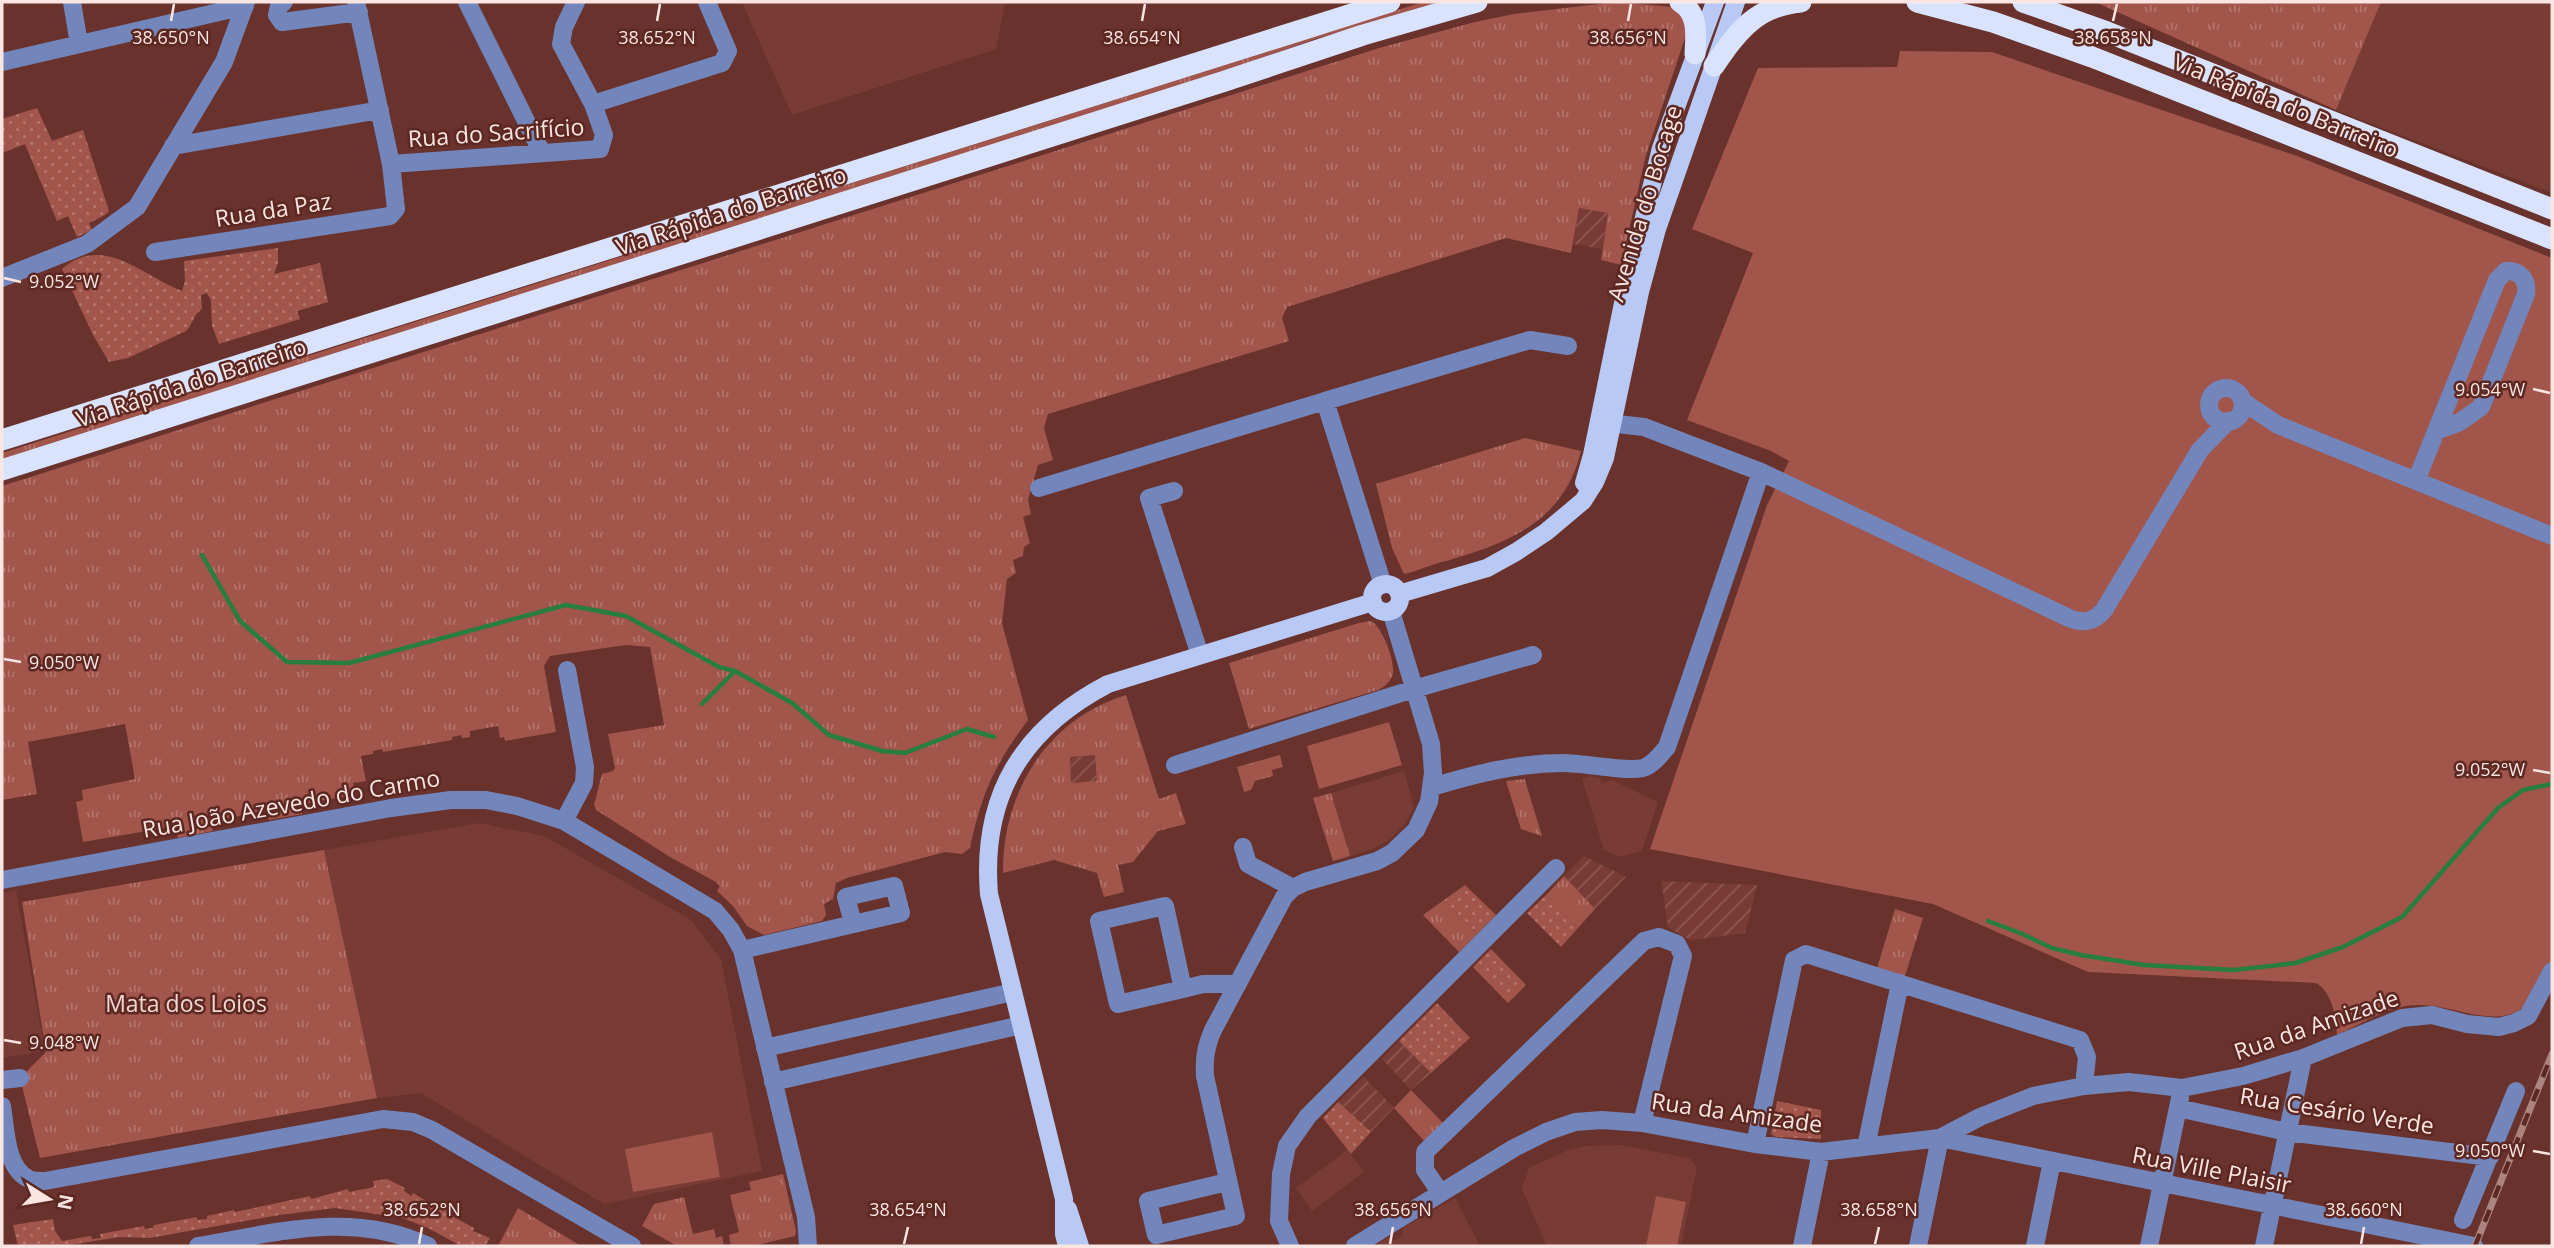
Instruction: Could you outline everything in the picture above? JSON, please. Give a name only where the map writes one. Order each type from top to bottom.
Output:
[{"type":"highway","name":"Via Rápida do Barreiro","points":[[2,440],[1390,2]]},
{"type":"highway","name":"Via Rápida do Barreiro","points":[[2,470],[1363,35],[1477,2]]},
{"type":"highway","points":[[1680,2],[1692,14],[1696,29],[1695,54]]},
{"type":"highway","points":[[1714,66],[1737,32],[1754,17],[1774,7],[1801,2]]},
{"type":"highway","name":"Via Rápida do Barreiro","points":[[1917,2],[1993,22],[2092,57],[2552,239]]},
{"type":"highway","name":"Via Rápida do Barreiro","points":[[2023,2],[2107,32],[2552,209]]},
{"type":"main road","name":"Avenida do Bocage","points":[[1606,422],[1622,307],[1647,201],[1668,125],[1715,2]]},
{"type":"main road","name":"Avenida do Bocage","points":[[1606,422],[1657,229],[1736,2]]},
{"type":"main road","points":[[1399,594],[1486,568],[1546,532],[1583,501],[1595,482],[1605,458],[1606,422]]},
{"type":"main road","points":[[1382,585],[1393,586],[1399,594],[1398,604],[1391,611],[1380,611],[1373,603],[1373,594],[1382,585]]},
{"type":"main road","points":[[1080,1246],[1064,1199],[989,894],[991,825],[1007,778],[1018,758],[1037,734],[1058,714],[1108,684],[1373,603]]},
{"type":"main road","points":[[1064,1199],[1064,1234],[1067,1246]]},
{"type":"street","points":[[72,2],[79,44]]},
{"type":"street","points":[[467,2],[542,153]]},
{"type":"street","points":[[576,2],[564,27],[561,44],[593,104],[722,63],[728,51],[707,2]]},
{"type":"street","points":[[2,62],[246,4]]},
{"type":"street","points":[[2,278],[87,244],[137,207],[224,62],[246,4]]},
{"type":"street","points":[[281,8],[282,22],[358,7],[391,164]]},
{"type":"street","name":"Rua do Sacrifício","points":[[391,164],[600,149],[604,135],[593,104]]},
{"type":"street","points":[[173,146],[380,110]]},
{"type":"street","name":"Rua da Paz","points":[[155,252],[390,216],[396,209],[391,164]]},
{"type":"street","points":[[2416,481],[2436,431],[2497,281],[2506,271],[2516,272],[2524,277],[2528,285],[2526,294],[2481,407],[2460,422],[2436,431]]},
{"type":"street","points":[[1039,488],[1530,340],[1568,346]]},
{"type":"street","points":[[2200,450],[2210,411],[2210,400],[2221,389],[2231,389],[2242,401],[2278,425],[2552,536]]},
{"type":"street","points":[[1325,401],[1382,585]]},
{"type":"street","points":[[1606,422],[1644,427],[1761,472],[2069,618],[2083,622],[2095,618],[2104,610],[2200,450],[2241,411],[2242,401]]},
{"type":"street","points":[[2210,411],[2217,419],[2278,425]]},
{"type":"street","points":[[1432,786],[1486,771],[1531,763],[1602,765],[1631,769],[1646,767],[1656,760],[1667,747],[1761,472]]},
{"type":"street","points":[[1174,491],[1149,498],[1200,655]]},
{"type":"street","points":[[1227,1182],[1148,1201],[1156,1235],[1236,1216],[1205,1076],[1204,1060],[1207,1045],[1284,897],[1293,888],[1315,879],[1392,853],[1416,830],[1429,802],[1432,786],[1431,744],[1391,611]]},
{"type":"street","points":[[1175,765],[1533,655]]},
{"type":"street","points":[[564,821],[584,783],[585,767],[567,670]]},
{"type":"street","name":"Rua João Azevedo do Carmo","points":[[2,880],[391,808],[451,800],[486,800],[517,806],[564,821],[715,911],[731,930],[742,950],[806,1217],[808,1246]]},
{"type":"street","points":[[1243,847],[1248,864],[1293,888]]},
{"type":"street","points":[[1290,1246],[1279,1221],[1281,1174],[1287,1146],[1308,1116],[1556,868]]},
{"type":"street","points":[[1183,989],[1164,906],[1099,921],[1118,1004],[1183,989],[1203,984],[1238,984]]},
{"type":"street","points":[[742,950],[853,923]]},
{"type":"street","points":[[1440,1192],[1424,1170],[1426,1152],[1644,941],[1659,937],[1677,944],[1683,956],[1642,1123]]},
{"type":"street","points":[[1755,1144],[1794,960],[1806,954],[2080,1040],[2087,1057],[2084,1086]]},
{"type":"street","name":"Rua da Amizade","points":[[1355,1246],[1514,1148],[1546,1132],[1575,1122],[1602,1120],[1642,1123],[1755,1144],[1821,1152],[1940,1138],[1980,1117],[2033,1096],[2084,1086],[2129,1082],[2182,1088],[2243,1076],[2303,1058],[2402,1018],[2432,1015],[2467,1024],[2499,1027],[2528,1016],[2552,971]]},
{"type":"street","points":[[1866,1147],[1900,983]]},
{"type":"street","points":[[765,1048],[1013,992]]},
{"type":"street","points":[[773,1082],[1021,1025]]},
{"type":"street","points":[[2264,1246],[2303,1058]]},
{"type":"street","points":[[2149,1246],[2182,1088]]},
{"type":"street","points":[[2463,1220],[2516,1091]]},
{"type":"street","points":[[2,1106],[12,1160],[19,1172],[30,1179],[45,1181],[383,1119],[413,1122],[432,1130],[632,1246]]},
{"type":"street","name":"Rua Cesário Verde","points":[[2178,1108],[2287,1132],[2490,1157]]},
{"type":"street","points":[[1918,1246],[1940,1138]]},
{"type":"street","name":"Rua Ville Plaisir","points":[[1940,1138],[2474,1246]]},
{"type":"street","points":[[1802,1246],[1821,1152]]},
{"type":"street","points":[[2035,1246],[2052,1161]]},
{"type":"street","points":[[198,1246],[293,1230],[343,1225],[389,1232],[428,1246]]},
{"type":"shaded area","points":[[742,2],[1005,2],[996,49],[792,115]]},
{"type":"shaded area","points":[[2381,2],[2552,2],[2552,193],[2336,110]]},
{"type":"shaded area","points":[[1579,208],[1608,213],[1602,249],[1573,244]]},
{"type":"shaded area","points":[[1096,755],[1098,782],[1071,783],[1070,757]]},
{"type":"shaded area","points":[[1404,771],[1414,807],[1405,824],[1392,838],[1373,849],[1350,856],[1331,793]]},
{"type":"shaded area","points":[[1589,776],[1600,778],[1602,783],[1612,780],[1658,802],[1642,851],[1620,857],[1604,850],[1582,779]]},
{"type":"shaded area","points":[[479,823],[544,836],[691,920],[721,959],[762,1171],[604,1204],[421,1093],[377,1098],[324,850]]},
{"type":"shaded area","points":[[1584,856],[1626,877],[1595,909],[1564,876]]},
{"type":"shaded area","points":[[1661,881],[1757,885],[1745,933],[1690,940],[1668,927]]},
{"type":"shaded area","points":[[16,890],[45,1051],[2,1058],[2,893]]},
{"type":"shaded area","points":[[1399,1041],[1431,1073],[1411,1090],[1382,1059]]},
{"type":"shaded area","points":[[1364,1077],[1394,1108],[1371,1132],[1338,1102]]},
{"type":"shaded area","points":[[1622,1145],[1689,1158],[1697,1167],[1681,1246],[1547,1246],[1522,1189],[1529,1168],[1568,1150],[1586,1146]]},
{"type":"shaded area","points":[[1347,1150],[1364,1172],[1312,1211],[1296,1188]]},
{"type":"shaded area","points":[[1455,1198],[1480,1246],[1374,1246],[1388,1238],[1395,1240],[1402,1236],[1403,1228]]},
{"type":"green space","points":[[1423,2],[1442,2],[1315,39],[1175,89],[2,462],[2,453]]},
{"type":"green space","points":[[1617,2],[1673,7],[1683,17],[1686,31],[1646,155],[1621,265],[1601,260],[1608,213],[1579,208],[1571,253],[1506,238],[1287,307],[1282,318],[1289,341],[1048,414],[1044,428],[1053,460],[1038,465],[1028,500],[1031,514],[1023,517],[1030,543],[1024,547],[1023,556],[1013,560],[1016,573],[1007,579],[1002,623],[1028,720],[1006,751],[991,780],[979,811],[970,848],[962,854],[945,852],[836,883],[833,899],[824,904],[826,915],[822,921],[764,935],[747,926],[733,906],[717,891],[720,886],[716,882],[670,857],[596,810],[594,805],[602,774],[615,768],[608,734],[664,725],[650,647],[626,645],[550,656],[544,666],[556,732],[505,741],[504,737],[500,738],[498,726],[470,731],[470,737],[462,738],[461,735],[452,737],[452,740],[383,752],[382,749],[373,751],[373,754],[361,756],[366,781],[353,783],[355,795],[301,804],[302,814],[269,820],[267,811],[212,821],[213,831],[178,838],[176,826],[83,842],[76,802],[83,800],[82,790],[135,779],[125,724],[28,742],[37,794],[2,800],[2,486],[1379,48],[1514,14]]},
{"type":"green space","points":[[2095,2],[2381,2],[2336,110]]},
{"type":"green space","points":[[1900,51],[1992,52],[2297,156],[2552,258],[2552,960],[2537,994],[2524,1007],[2511,1014],[2496,1017],[2433,1006],[2407,1006],[2376,1016],[2337,1035],[2330,999],[2316,983],[2088,972],[1933,904],[1650,849],[1767,505],[1789,461],[1771,451],[1687,420],[1753,253],[1692,229],[1758,68],[1897,67]]},
{"type":"green space","points":[[37,108],[52,141],[83,130],[109,211],[89,223],[92,230],[77,237],[68,216],[57,221],[25,144],[2,153],[2,119]]},
{"type":"green space","points":[[278,248],[278,263],[274,274],[320,263],[328,302],[297,311],[300,319],[219,344],[212,326],[211,300],[207,293],[201,295],[202,309],[186,331],[128,358],[109,362],[93,335],[62,269],[77,259],[93,255],[108,256],[182,291],[185,281],[184,261]]},
{"type":"green space","points":[[1525,438],[1581,451],[1573,475],[1561,496],[1547,512],[1530,526],[1491,546],[1404,574],[1392,548],[1376,484]]},
{"type":"green space","points":[[1371,621],[1383,636],[1392,661],[1392,676],[1385,685],[1378,690],[1249,729],[1229,663]]},
{"type":"green space","points":[[1126,695],[1159,799],[1176,793],[1186,824],[1158,831],[1133,862],[1118,865],[1124,892],[1104,897],[1097,873],[1054,860],[1003,873],[1005,843],[1011,815],[1021,788],[1035,763],[1052,741],[1073,722],[1098,706]],"holes":[[[1095,755],[1097,781],[1071,783],[1070,757]]]},
{"type":"green space","points":[[1389,722],[1402,765],[1319,789],[1307,746]]},
{"type":"green space","points":[[1280,755],[1283,767],[1272,770],[1273,776],[1255,781],[1251,790],[1244,792],[1237,767]]},
{"type":"green space","points":[[1525,779],[1542,836],[1521,829],[1506,781]]},
{"type":"green space","points":[[1331,793],[1350,856],[1333,861],[1313,798]]},
{"type":"green space","name":"Mata dos Loios","points":[[324,850],[377,1098],[40,1158],[20,1078],[46,1052],[22,902]]},
{"type":"green space","points":[[1564,876],[1595,909],[1578,928],[1546,895]]},
{"type":"green space","points":[[1465,885],[1496,915],[1477,934],[1444,900]]},
{"type":"green space","points":[[1546,895],[1578,928],[1561,947],[1527,913]]},
{"type":"green space","points":[[1444,900],[1477,934],[1459,952],[1423,915]]},
{"type":"green space","points":[[1895,909],[1923,918],[1905,976],[1877,968]]},
{"type":"green space","points":[[1491,949],[1526,985],[1508,1003],[1473,967]]},
{"type":"green space","points":[[1437,1003],[1470,1038],[1431,1073],[1399,1041]]},
{"type":"green space","points":[[1411,1090],[1444,1124],[1425,1142],[1394,1108]]},
{"type":"green space","points":[[1777,1101],[1821,1110],[1821,1139],[1776,1137],[1771,1134]]},
{"type":"green space","points":[[1338,1102],[1371,1132],[1351,1154],[1323,1118]]},
{"type":"green space","points":[[712,1132],[720,1177],[633,1192],[625,1149]]},
{"type":"green space","points":[[783,1174],[795,1236],[753,1246],[731,1246],[729,1235],[739,1232],[730,1195],[751,1190],[749,1182]]},
{"type":"green space","points":[[387,1179],[405,1188],[404,1191],[411,1196],[413,1193],[437,1207],[439,1205],[451,1212],[450,1215],[474,1228],[473,1231],[490,1238],[485,1246],[461,1246],[403,1218],[335,1208],[150,1238],[120,1237],[62,1246],[18,1246],[13,1225],[53,1219],[55,1231],[62,1241],[91,1236],[92,1239],[101,1238],[100,1234],[144,1226],[145,1229],[153,1228],[154,1225],[197,1217],[197,1220],[207,1219],[207,1216],[234,1210],[235,1212],[310,1196],[311,1199],[348,1189],[349,1192],[374,1187],[373,1181]]},
{"type":"green space","points":[[1656,1196],[1686,1202],[1677,1246],[1646,1246]]},
{"type":"green space","points":[[684,1197],[693,1234],[714,1229],[716,1238],[722,1236],[724,1246],[677,1246],[642,1226],[654,1204]]},
{"type":"green space","points":[[518,1208],[581,1246],[498,1246]]},
{"type":"waterway","points":[[202,555],[240,621],[287,662],[349,663],[566,605],[626,616],[792,703],[829,735],[882,751],[905,753],[967,729],[994,737]]},
{"type":"waterway","points":[[702,704],[735,671]]},
{"type":"waterway","points":[[1988,921],[2052,948],[2144,965],[2234,970],[2296,963],[2343,947],[2402,917],[2498,808],[2523,790],[2552,784]]},
{"type":"railway","points":[[2475,1246],[2552,1054]]}]
